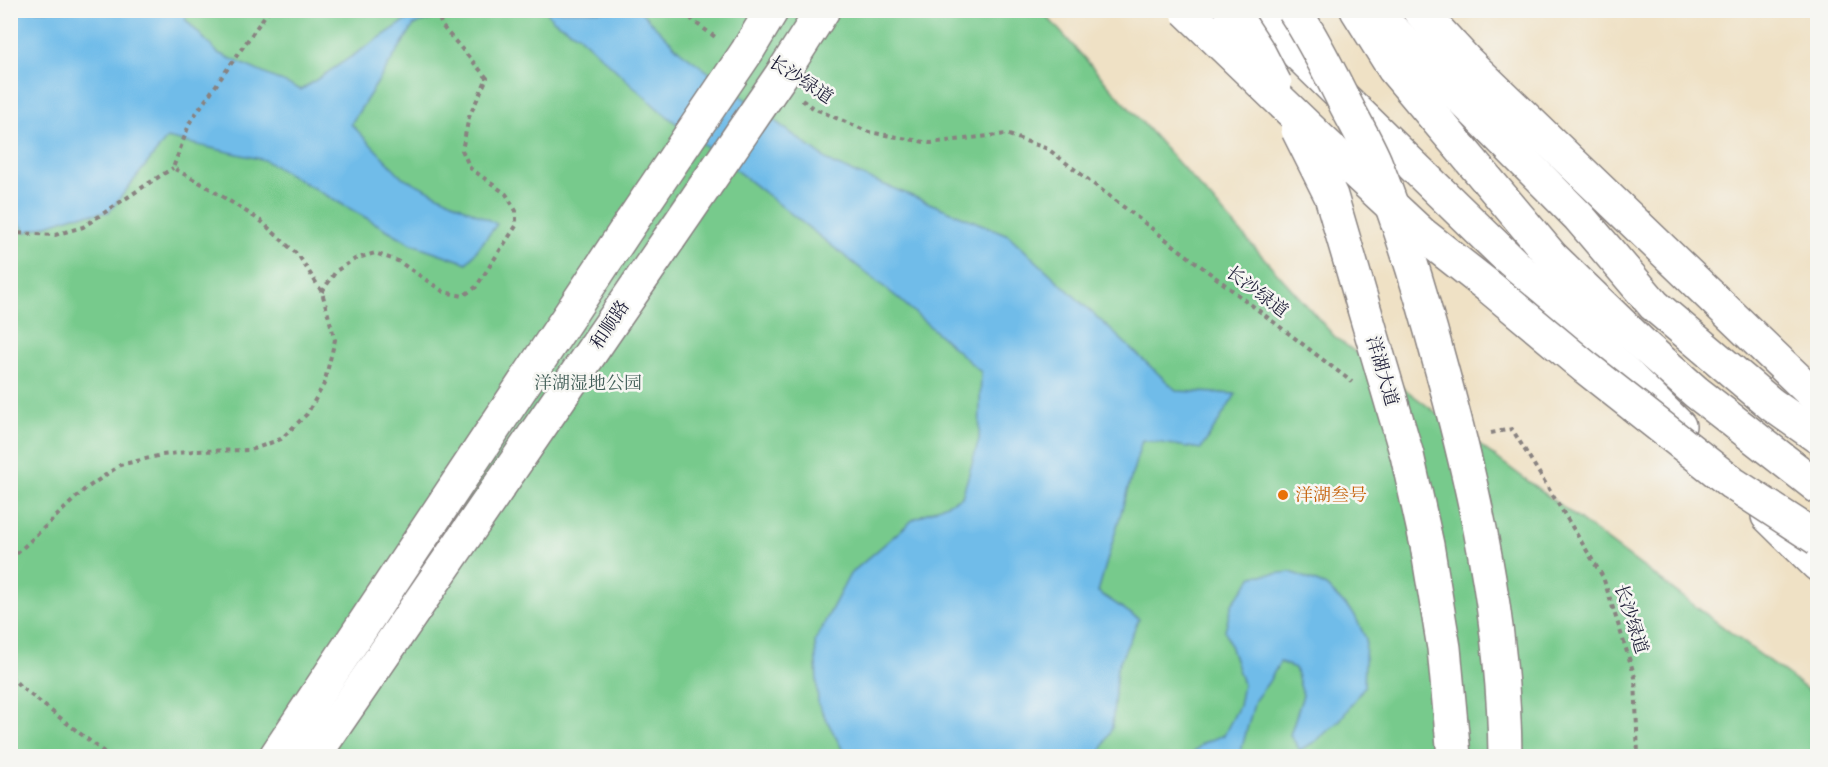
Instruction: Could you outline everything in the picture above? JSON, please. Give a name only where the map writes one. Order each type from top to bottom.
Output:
[{"type":"main road","points":[[276,756],[632,221],[734,46],[772,10]]},
{"type":"main road","name":"和顺路","points":[[314,756],[669,239],[790,82],[823,10]]},
{"type":"main road","points":[[1186,10],[1422,234],[1732,483],[1818,539]]},
{"type":"main road","name":"洋湖大道","points":[[1231,10],[1259,53],[1331,196],[1407,454],[1444,648],[1454,756]]},
{"type":"main road","points":[[1252,10],[1574,322],[1818,565]]},
{"type":"main road","points":[[1294,10],[1312,37],[1374,161],[1420,291],[1466,461],[1482,537],[1497,639],[1505,719],[1505,756]]},
{"type":"main road","points":[[1358,10],[1394,69],[1552,257],[1642,344],[1696,392],[1818,487]]},
{"type":"main road","points":[[1372,10],[1579,217],[1654,305],[1771,404],[1818,437]]},
{"type":"main road","points":[[1419,10],[1466,61],[1818,399]]},
{"type":"path","points":[[10,231],[55,235],[83,227],[173,168],[190,122],[269,10]]},
{"type":"path","points":[[322,292],[336,271],[355,259],[375,254],[398,261],[444,292],[463,296],[476,287],[516,226],[516,211],[506,194],[470,168],[462,150],[468,117],[487,78],[442,26],[436,10]]},
{"type":"path","points":[[685,10],[693,21],[734,46]]},
{"type":"path","name":"长沙绿道","points":[[790,82],[813,108],[869,132],[930,143],[1006,134],[1048,148],[1355,384]]},
{"type":"path","points":[[10,560],[84,490],[120,465],[162,455],[194,451],[251,450],[281,439],[307,414],[324,384],[334,340],[322,292],[299,256],[261,220],[173,168]]},
{"type":"path","name":"长沙绿道","points":[[1480,430],[1491,433],[1512,429],[1603,577],[1635,677],[1638,756]]},
{"type":"path","points":[[10,676],[22,688],[110,756]]},
{"type":"green space","name":"洋湖湿地公园","points":[[10,11],[1042,11],[1335,337],[1817,697],[1817,756],[11,756]]},
{"type":"water","points":[[11,10],[189,11],[185,19],[218,53],[301,90],[410,18],[417,11],[457,11],[414,25],[351,124],[402,177],[497,224],[467,263],[412,244],[264,160],[167,138],[109,212],[74,216],[26,232],[11,212]]},
{"type":"water","points":[[546,11],[640,11],[680,51],[833,164],[1008,235],[1177,391],[1236,394],[1201,449],[1142,440],[1098,592],[1139,619],[1117,668],[1112,727],[1099,756],[846,756],[818,704],[815,641],[850,574],[914,519],[962,497],[979,440],[981,372],[898,298],[657,108],[578,35],[553,20]]},
{"type":"water","points":[[1291,572],[1326,586],[1354,614],[1366,639],[1364,687],[1340,720],[1316,741],[1300,750],[1290,735],[1303,695],[1295,668],[1280,662],[1255,700],[1241,751],[1243,756],[1190,756],[1203,743],[1224,735],[1239,706],[1243,684],[1225,630],[1232,604],[1253,576]]},
{"type":"place","name":"洋湖叁号","points":[[1283,495]]}]
